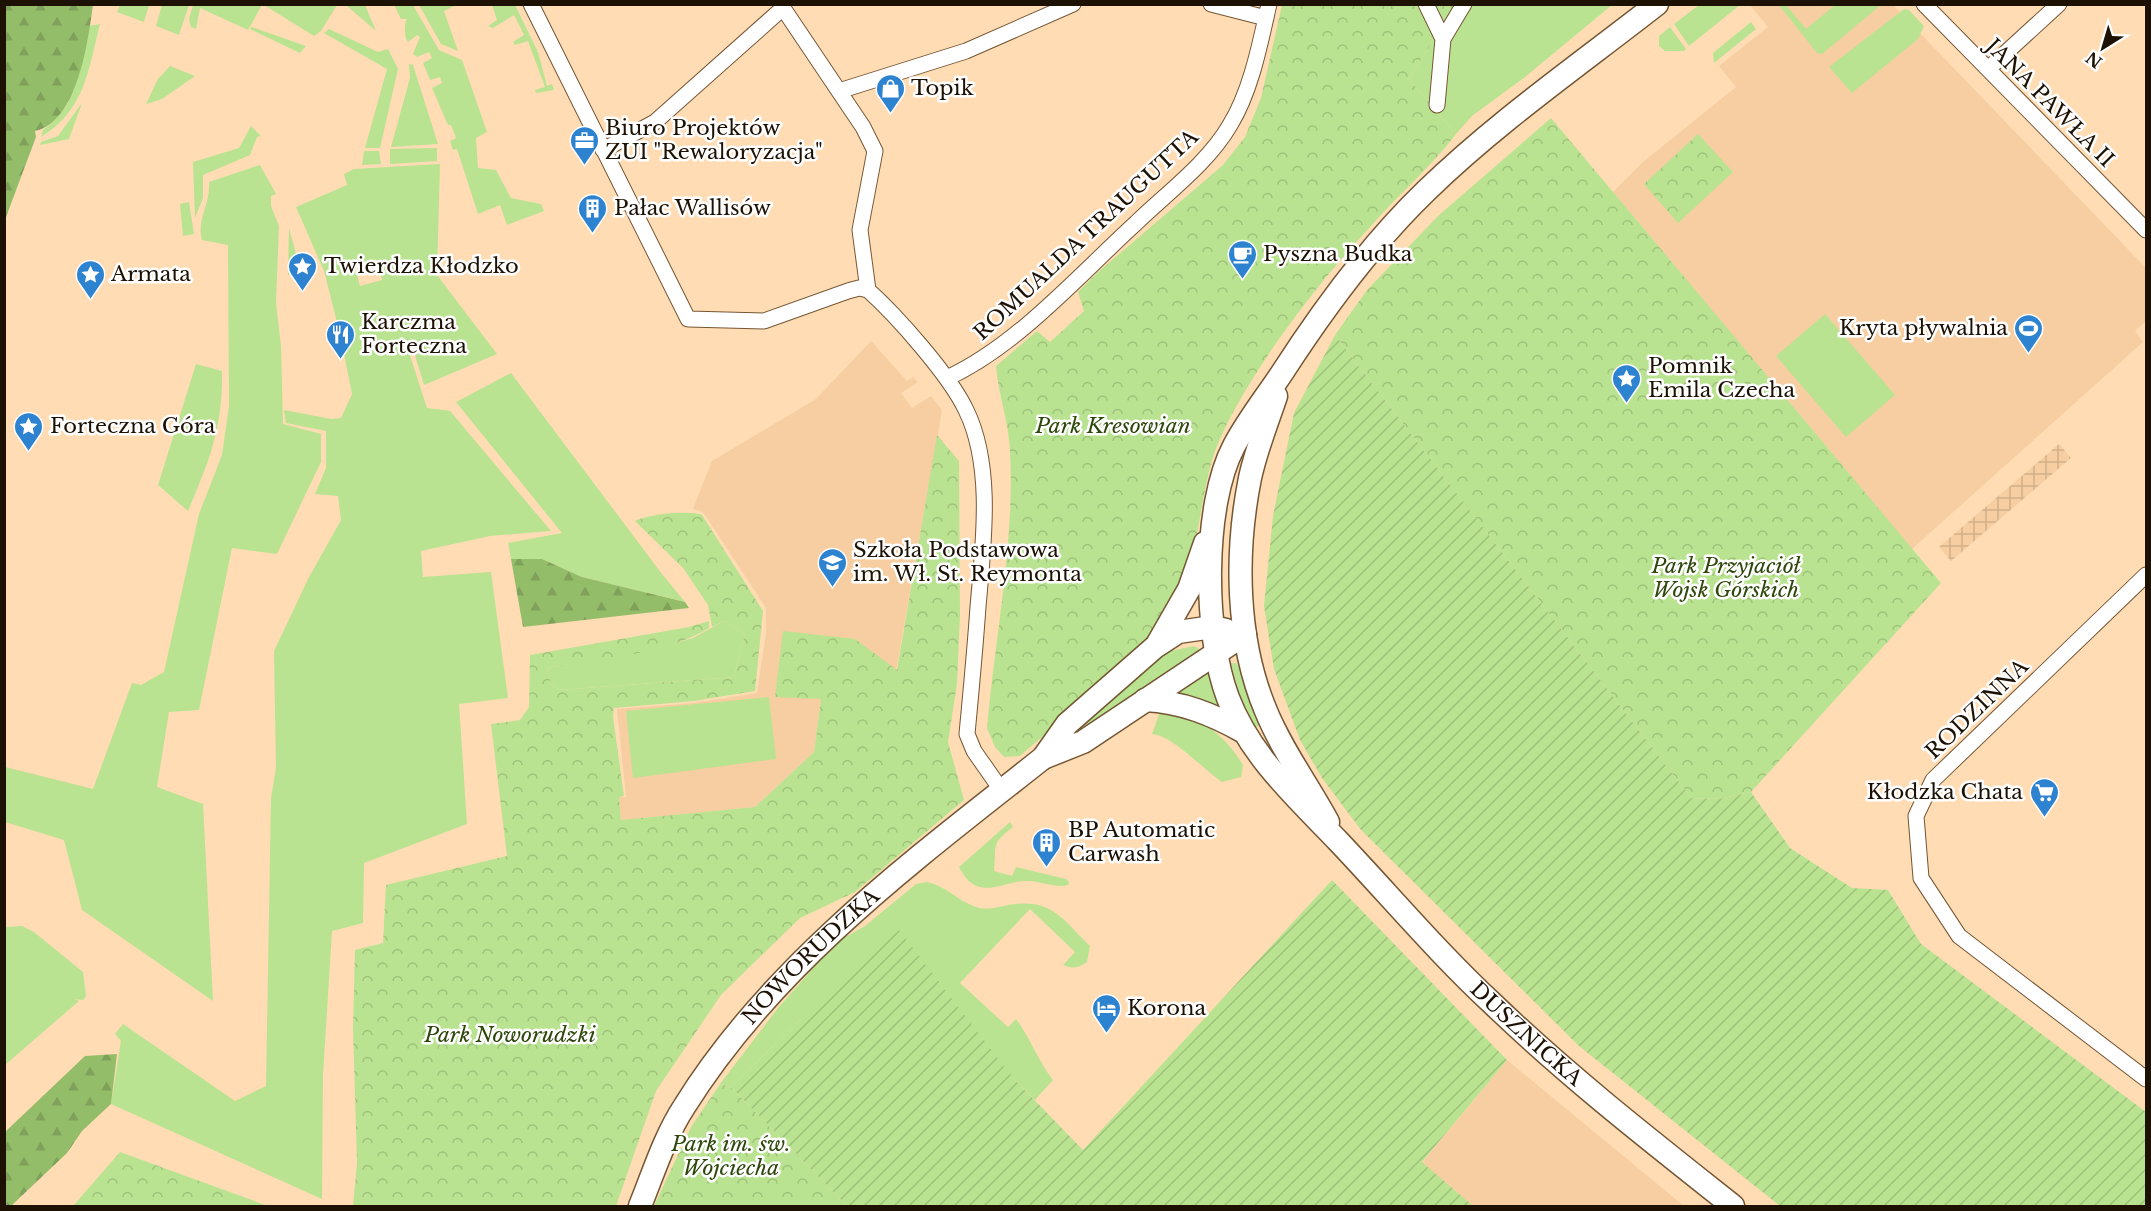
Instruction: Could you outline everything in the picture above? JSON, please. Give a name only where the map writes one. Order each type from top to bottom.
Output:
[{"type":"street","points":[[531,4],[688,320],[764,321],[859,288],[868,291],[947,378],[966,410],[980,455],[982,473],[985,541],[968,734],[974,751],[1002,791]]},
{"type":"street","points":[[839,91],[966,51],[1074,4]]},
{"type":"street","points":[[1211,4],[1267,11]]},
{"type":"street","points":[[1426,4],[1443,39]]},
{"type":"street","points":[[1437,105],[1443,39],[1464,4]]},
{"type":"street","points":[[1155,647],[1189,589],[1233,448],[1339,291],[1424,192],[1489,134],[1657,4]]},
{"type":"street","name":"JANA PAWŁA II","points":[[1924,4],[2146,231]]},
{"type":"street","points":[[1988,69],[2059,4]]},
{"type":"street","points":[[603,150],[656,122],[730,53],[783,8],[863,127],[875,151],[860,230],[868,291]]},
{"type":"street","name":"ROMUALDA TRAUGUTTA","points":[[947,378],[972,366],[1010,339],[1155,205],[1223,137],[1237,113],[1267,11]]},
{"type":"street","name":"DUSZNICKA","points":[[1285,369],[1251,476],[1245,509],[1242,569],[1245,634],[1251,669],[1266,711],[1339,842]]},
{"type":"street","name":"DUSZNICKA","points":[[1212,519],[1213,627],[1227,697],[1244,732],[1283,785],[1339,842],[1380,889],[1499,1010],[1563,1070],[1733,1206]]},
{"type":"street","name":"RODZINNA","points":[[2146,575],[1933,780],[1916,816],[1921,878],[1959,936],[2146,1079]]},
{"type":"street","points":[[1213,627],[1245,634]]},
{"type":"street","name":"NOWORUDZKA","points":[[640,1206],[682,1109],[708,1070],[831,932],[1043,758],[1067,724],[1155,647],[1178,632],[1213,627]]},
{"type":"street","name":"NOWORUDZKA","points":[[1043,758],[1083,742],[1245,634]]},
{"type":"street","points":[[1145,700],[1183,704],[1217,716],[1244,732]]},
{"type":"shaded area","points":[[1750,5],[1893,5],[2146,268],[2146,321],[2135,331],[2143,342],[1912,549],[1613,192],[1643,162],[1736,87],[1719,66],[1768,27]]},
{"type":"shaded area","name":"Szkoła Podstawowa im. Wł. St. Reymonta","points":[[871,341],[907,381],[913,377],[918,382],[901,393],[912,408],[931,396],[942,410],[896,671],[855,639],[821,699],[814,752],[755,807],[621,820],[619,797],[626,797],[617,709],[694,703],[757,693],[766,633],[766,608],[703,512],[693,509],[712,461],[816,399]]},
{"type":"shaded area","points":[[2059,444],[2071,458],[1951,561],[1939,547]]},
{"type":"shaded area","points":[[1507,1060],[1684,1206],[1473,1206],[1422,1163]]},
{"type":"green space","points":[[193,4],[262,5],[248,30],[200,8],[196,29],[191,27],[189,19]]},
{"type":"green space","points":[[4,5],[93,5],[84,58],[71,96],[62,112],[50,124],[35,131],[36,137],[6,217]]},
{"type":"green space","points":[[120,5],[149,5],[144,22],[117,12]]},
{"type":"green space","points":[[162,5],[189,5],[179,35],[156,26]]},
{"type":"green space","points":[[264,5],[337,5],[321,31],[314,36]]},
{"type":"green space","points":[[344,5],[365,5],[376,31],[347,6]]},
{"type":"green space","points":[[394,5],[413,5],[439,50],[462,60],[487,132],[476,138],[478,168],[496,170],[511,198],[541,204],[544,211],[507,225],[500,205],[478,214],[457,149],[453,150],[450,141],[456,138],[432,88],[442,83],[440,77],[430,80],[423,63],[432,58],[429,52],[417,57],[413,54],[420,37],[417,35],[408,42],[405,30],[407,19],[401,19]]},
{"type":"green space","points":[[419,5],[456,5],[444,11],[458,51],[441,44]]},
{"type":"green space","points":[[492,5],[515,5],[538,52],[547,86],[552,84],[554,90],[536,93],[535,90],[545,87],[528,41],[515,45],[513,42],[524,35],[514,15],[493,28],[488,26],[497,20]]},
{"type":"green space","name":"Park Kresowian","points":[[1282,5],[1455,5],[1409,79],[1456,134],[1319,286],[1272,349],[1244,393],[1215,451],[1187,573],[1168,611],[1151,635],[1132,657],[1088,699],[1020,756],[1004,757],[995,747],[987,728],[1007,555],[1011,486],[1009,440],[996,366],[1037,331],[1050,342],[1084,311],[1078,292],[1223,165],[1245,137],[1261,98]]},
{"type":"green space","points":[[1455,5],[1612,5],[1525,77],[1472,116],[1456,134],[1409,79]]},
{"type":"green space","points":[[1699,5],[1740,5],[1689,46],[1674,24]]},
{"type":"green space","points":[[1779,5],[1786,5],[1806,29],[1835,5],[1881,5],[1822,54],[1817,53]]},
{"type":"green space","points":[[1904,9],[1909,10],[1924,26],[1918,39],[1852,93],[1829,67]]},
{"type":"green space","points":[[1751,22],[1756,29],[1714,63],[1713,53]]},
{"type":"green space","points":[[100,24],[88,73],[76,102],[56,126],[41,137],[43,130],[55,120],[71,97],[80,69],[89,26]]},
{"type":"green space","points":[[252,27],[306,46],[300,53],[250,29]]},
{"type":"green space","points":[[1670,27],[1686,49],[1684,51],[1665,51],[1659,46],[1659,36]]},
{"type":"green space","points":[[329,29],[378,52],[388,49],[398,69],[380,148],[365,148],[387,69],[324,33]]},
{"type":"green space","points":[[409,64],[413,65],[438,144],[391,147],[410,78]]},
{"type":"green space","points":[[170,66],[195,76],[162,99],[146,104],[158,79]]},
{"type":"green space","points":[[82,103],[69,139],[40,145],[41,142],[58,136]]},
{"type":"green space","name":"Park Przyjaciół Wojsk Górskich","points":[[1551,118],[1941,583],[1751,792],[1719,799],[1691,798],[1335,335],[1367,290],[1439,215]]},
{"type":"green space","points":[[251,126],[261,136],[257,137],[250,155],[203,175],[203,198],[195,218],[193,162],[239,148]]},
{"type":"green space","points":[[1698,134],[1733,172],[1678,223],[1644,184]]},
{"type":"green space","points":[[437,148],[437,161],[390,164],[390,149]]},
{"type":"green space","points":[[364,151],[379,151],[381,164],[362,165]]},
{"type":"green space","points":[[440,164],[437,275],[497,354],[424,385],[412,345],[407,346],[427,408],[450,411],[551,531],[490,536],[421,551],[423,577],[491,572],[508,698],[459,704],[467,824],[364,863],[363,923],[332,931],[323,1075],[322,1199],[111,1104],[121,1041],[115,1034],[123,1024],[235,1101],[266,1086],[271,798],[276,768],[274,651],[308,579],[341,520],[338,496],[315,494],[326,468],[326,431],[286,423],[284,410],[331,419],[341,418],[352,394],[324,271],[296,207],[347,185],[344,174],[354,169]],"holes":[[[376,259],[382,280],[360,286],[355,267]]]},
{"type":"green space","points":[[260,165],[276,194],[271,196],[271,206],[279,226],[276,303],[281,346],[283,424],[321,434],[321,462],[277,554],[232,548],[199,710],[169,712],[157,787],[203,804],[213,1001],[82,910],[64,840],[5,822],[5,767],[93,789],[132,683],[141,685],[164,672],[199,514],[222,455],[229,406],[228,245],[202,240],[202,218],[208,197],[209,182]]},
{"type":"green space","points":[[189,202],[194,234],[183,236],[180,204]]},
{"type":"green space","points":[[289,228],[301,273],[288,275]]},
{"type":"green space","points":[[1825,314],[1895,395],[1846,437],[1776,356]]},
{"type":"green space","points":[[1335,335],[1691,798],[1719,799],[1751,792],[1790,848],[1852,888],[1888,890],[1921,944],[2146,1112],[2146,1206],[1780,1206],[1579,1046],[1361,830],[1322,778],[1300,740],[1274,669],[1264,606],[1273,516],[1294,413]]},
{"type":"green space","points":[[196,364],[222,371],[222,391],[214,442],[188,511],[158,485]]},
{"type":"green space","points":[[511,373],[685,602],[582,577],[542,559],[511,559],[508,543],[562,533],[456,402]]},
{"type":"green space","name":"Park Noworudzki","points":[[937,435],[959,461],[960,615],[957,684],[948,742],[964,800],[855,892],[800,918],[721,995],[656,1091],[616,1206],[353,1206],[357,1163],[353,1028],[355,950],[383,943],[386,885],[507,856],[491,724],[520,720],[529,707],[530,655],[689,627],[709,621],[709,628],[691,637],[652,650],[547,668],[551,684],[559,690],[734,677],[745,634],[724,621],[712,627],[708,605],[683,568],[635,521],[649,516],[668,514],[702,515],[763,611],[755,691],[694,701],[614,708],[613,717],[624,796],[619,797],[621,820],[755,807],[814,752],[821,699],[775,697],[783,631],[855,639],[897,670]]},
{"type":"green space","points":[[511,559],[542,559],[582,577],[685,602],[689,608],[523,627]]},
{"type":"green space","points":[[724,621],[745,634],[734,677],[559,690],[551,684],[547,668],[663,647],[693,638]]},
{"type":"green space","points":[[1194,646],[1201,650],[1074,733],[1166,652]]},
{"type":"green space","points":[[1231,663],[1236,663],[1240,669],[1260,725],[1254,728],[1240,699]]},
{"type":"green space","points":[[1206,669],[1210,671],[1219,705],[1216,709],[1177,695],[1175,689]]},
{"type":"green space","points":[[769,697],[776,759],[633,778],[626,711]]},
{"type":"green space","points":[[1160,712],[1186,716],[1209,727],[1219,735],[1243,765],[1241,777],[1222,782],[1178,746],[1152,734]]},
{"type":"green space","points":[[1010,822],[1013,827],[1001,837],[996,846],[994,871],[1012,876],[1016,867],[1066,879],[1069,882],[1068,885],[1020,881],[982,888],[966,878],[959,867]]},
{"type":"green space","points":[[1332,880],[1507,1060],[1422,1162],[1473,1206],[847,1206],[731,1087],[801,1019],[899,930],[1013,1078],[1083,1150]]},
{"type":"green space","points":[[927,882],[984,909],[1023,904],[1046,908],[1055,912],[1090,946],[1087,962],[1075,967],[1063,965],[1075,952],[1030,909],[960,983],[1008,1027],[1016,1019],[1053,1080],[1035,1100],[1013,1078],[801,1019],[731,1087],[720,1084],[778,1008],[830,949],[865,926],[916,884]]},
{"type":"green space","points":[[22,926],[34,932],[83,972],[86,996],[83,1000],[74,999],[79,1001],[5,1065],[5,927]]},
{"type":"green space","points":[[117,1054],[111,1104],[82,1131],[67,1153],[11,1206],[5,1206],[5,1132],[85,1056]]},
{"type":"green space","name":"Park im. św. Wojciecha","points":[[720,1084],[731,1087],[847,1206],[654,1206],[691,1127]]},
{"type":"green space","points":[[120,1152],[268,1206],[73,1206]]},
{"type":"place","name":"Topik","points":[[890,114]]},
{"type":"place","name":"Biuro Projektów ZUI \"Rewaloryzacja\"","points":[[584,166]]},
{"type":"place","name":"Pałac Wallisów","points":[[593,234]]},
{"type":"place","name":"Pyszna Budka","points":[[1242,280]]},
{"type":"place","name":"Twierdza Kłodzko","points":[[303,292]]},
{"type":"place","name":"Armata","points":[[90,300]]},
{"type":"place","name":"Kryta pływalnia","points":[[2029,354]]},
{"type":"place","name":"Karczma Forteczna","points":[[340,360]]},
{"type":"place","name":"Pomnik Emila Czecha","points":[[1627,404]]},
{"type":"place","name":"Forteczna Góra","points":[[29,452]]},
{"type":"place","name":"Szkoła Podstawowa im. Wł. St. Reymonta","points":[[832,588]]},
{"type":"place","name":"Kłodzka Chata","points":[[2044,818]]},
{"type":"place","name":"BP Automatic Carwash","points":[[1047,868]]},
{"type":"place","name":"Korona","points":[[1106,1034]]}]
